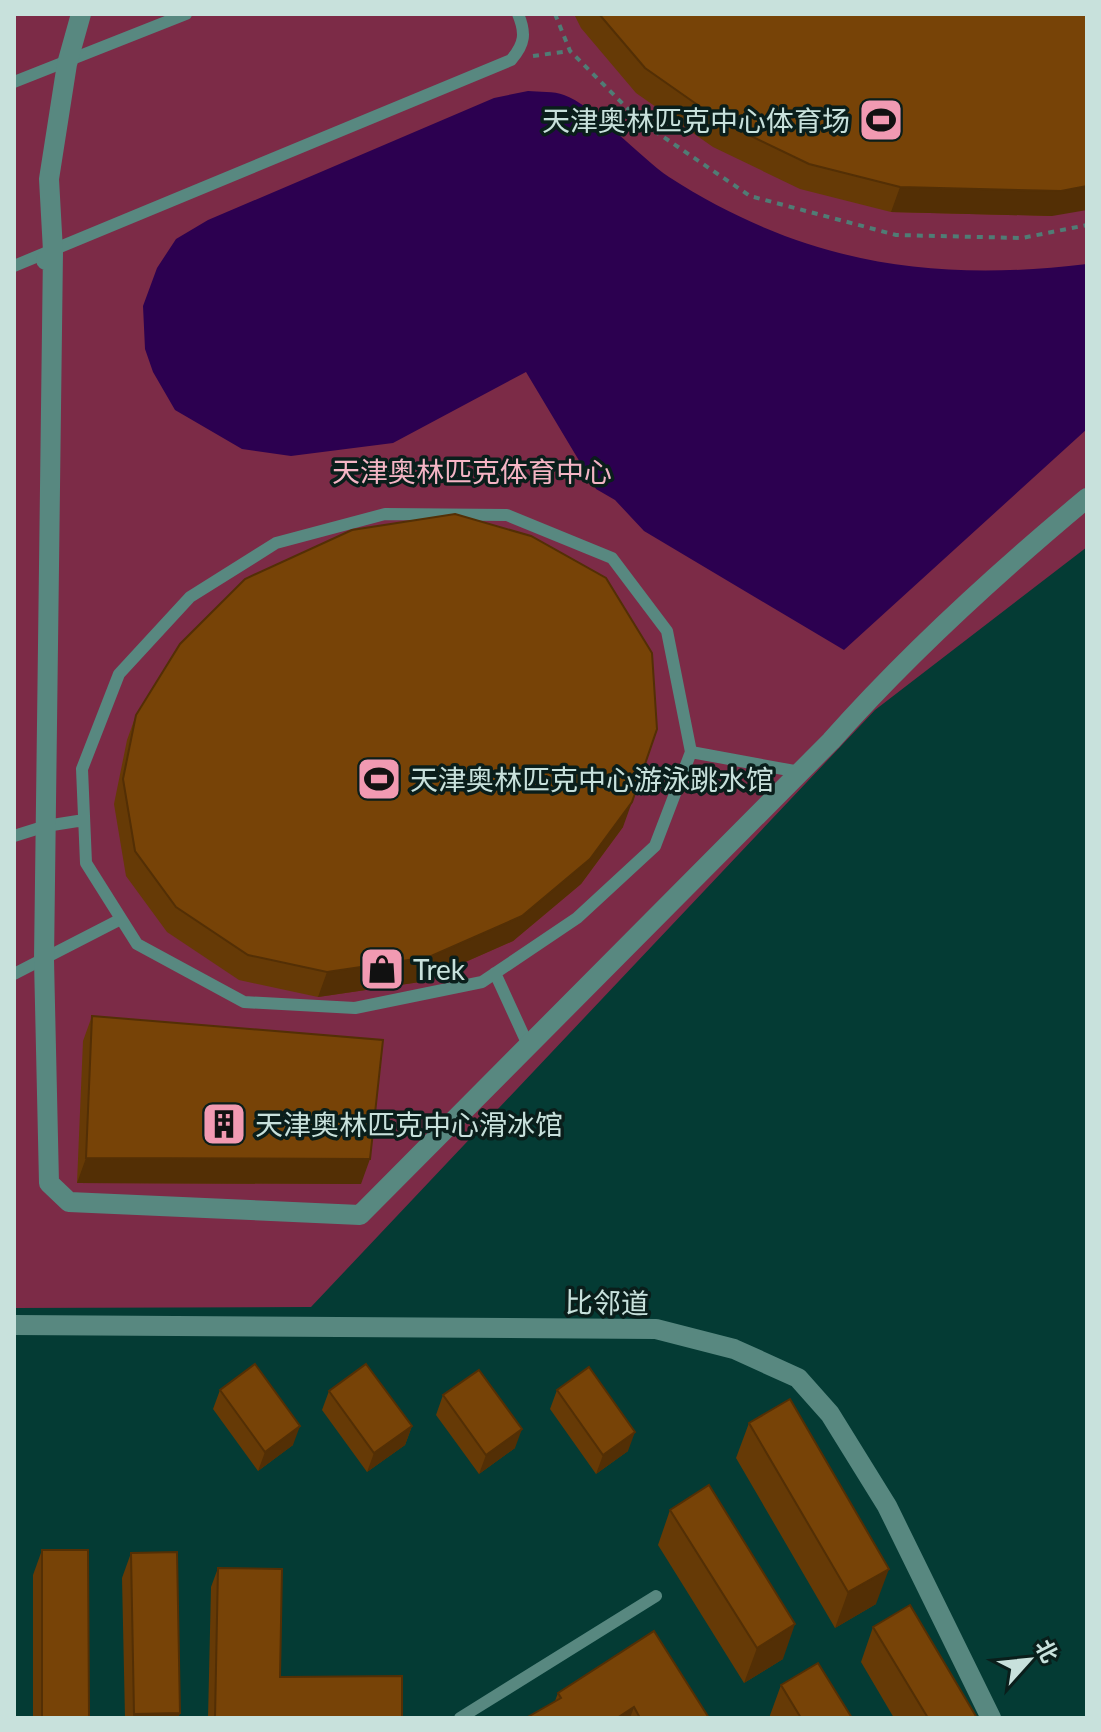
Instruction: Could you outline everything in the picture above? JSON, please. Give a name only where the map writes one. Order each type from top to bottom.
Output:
[{"type":"street","points":[[81,14],[67,64],[49,179],[53,251],[44,960],[49,1183],[69,1202],[360,1215],[800,772],[874,692],[1015,557],[1087,498]]},
{"type":"street","points":[[39,269],[53,251]]},
{"type":"street","name":"比邻道","points":[[14,1325],[656,1329],[734,1349],[798,1378],[830,1414],[887,1506],[991,1718]]},
{"type":"lane","points":[[14,82],[186,14]]},
{"type":"lane","points":[[14,266],[511,60],[522,48],[524,31],[518,14]]},
{"type":"lane","points":[[385,514],[507,515],[612,558],[667,631],[691,752],[655,846],[577,918],[482,982],[355,1008],[244,1002],[137,944],[86,863],[84,820],[82,769],[119,674],[190,597],[276,543],[385,514]]},
{"type":"lane","points":[[691,752],[800,772]]},
{"type":"lane","points":[[14,836],[46,826],[84,820]]},
{"type":"lane","points":[[14,974],[121,919]]},
{"type":"lane","points":[[495,973],[528,1045]]},
{"type":"lane","points":[[460,1718],[656,1596]]},
{"type":"path","points":[[555,14],[570,51],[640,121],[750,196],[896,235],[1022,238],[1087,225]]},
{"type":"path","points":[[511,60],[570,51]]},
{"type":"green space","name":"天津奥林匹克体育中心","points":[[14,14],[1087,14],[1087,547],[875,710],[311,1307],[14,1308]]},
{"type":"shaded area","points":[[528,91],[556,93],[575,100],[669,177],[769,230],[819,247],[870,260],[975,271],[1087,264],[1087,429],[844,650],[644,531],[615,500],[596,489],[526,372],[393,443],[291,456],[242,449],[175,410],[153,372],[145,349],[143,306],[157,268],[176,239],[208,220],[494,98]]},
{"type":"building","name":"天津奥林匹克中心体育场","points":[[599,14],[1087,14],[1087,186],[1061,191],[900,187],[809,164],[722,122],[645,68]]},
{"type":"building","name":"天津奥林匹克中心游泳跳水馆","points":[[455,514],[531,536],[606,578],[652,653],[657,729],[632,802],[590,859],[522,916],[429,957],[327,972],[248,955],[176,907],[135,851],[123,779],[136,715],[180,644],[245,579],[352,530]]},
{"type":"building","name":"天津奥林匹克中心滑冰馆","points":[[92,1016],[383,1040],[370,1159],[86,1158]]},
{"type":"building","points":[[255,1364],[300,1426],[265,1452],[220,1390]]},
{"type":"building","points":[[366,1364],[412,1426],[374,1453],[329,1391]]},
{"type":"building","points":[[589,1367],[635,1432],[603,1455],[557,1390]]},
{"type":"building","points":[[479,1370],[522,1429],[486,1455],[443,1395]]},
{"type":"building","points":[[790,1399],[889,1569],[848,1592],[749,1423]]},
{"type":"building","points":[[709,1485],[795,1624],[757,1648],[670,1510]]},
{"type":"building","points":[[42,1550],[88,1550],[89,1717],[42,1717]]},
{"type":"building","points":[[177,1552],[180,1713],[134,1714],[131,1553]]},
{"type":"building","points":[[218,1568],[282,1569],[280,1677],[402,1676],[402,1718],[215,1718]]},
{"type":"building","points":[[910,1605],[977,1718],[928,1718],[873,1627]]},
{"type":"building","points":[[654,1631],[709,1718],[640,1718],[634,1707],[617,1718],[526,1718],[561,1698],[558,1693]]},
{"type":"building","points":[[818,1663],[852,1718],[801,1718],[781,1685]]},
{"type":"place","name":"天津奥林匹克中心体育场","points":[[881,120]]},
{"type":"place","name":"天津奥林匹克中心游泳跳水馆","points":[[379,779]]},
{"type":"place","name":"Trek","points":[[382,969]]},
{"type":"place","name":"天津奥林匹克中心滑冰馆","points":[[224,1124]]}]
